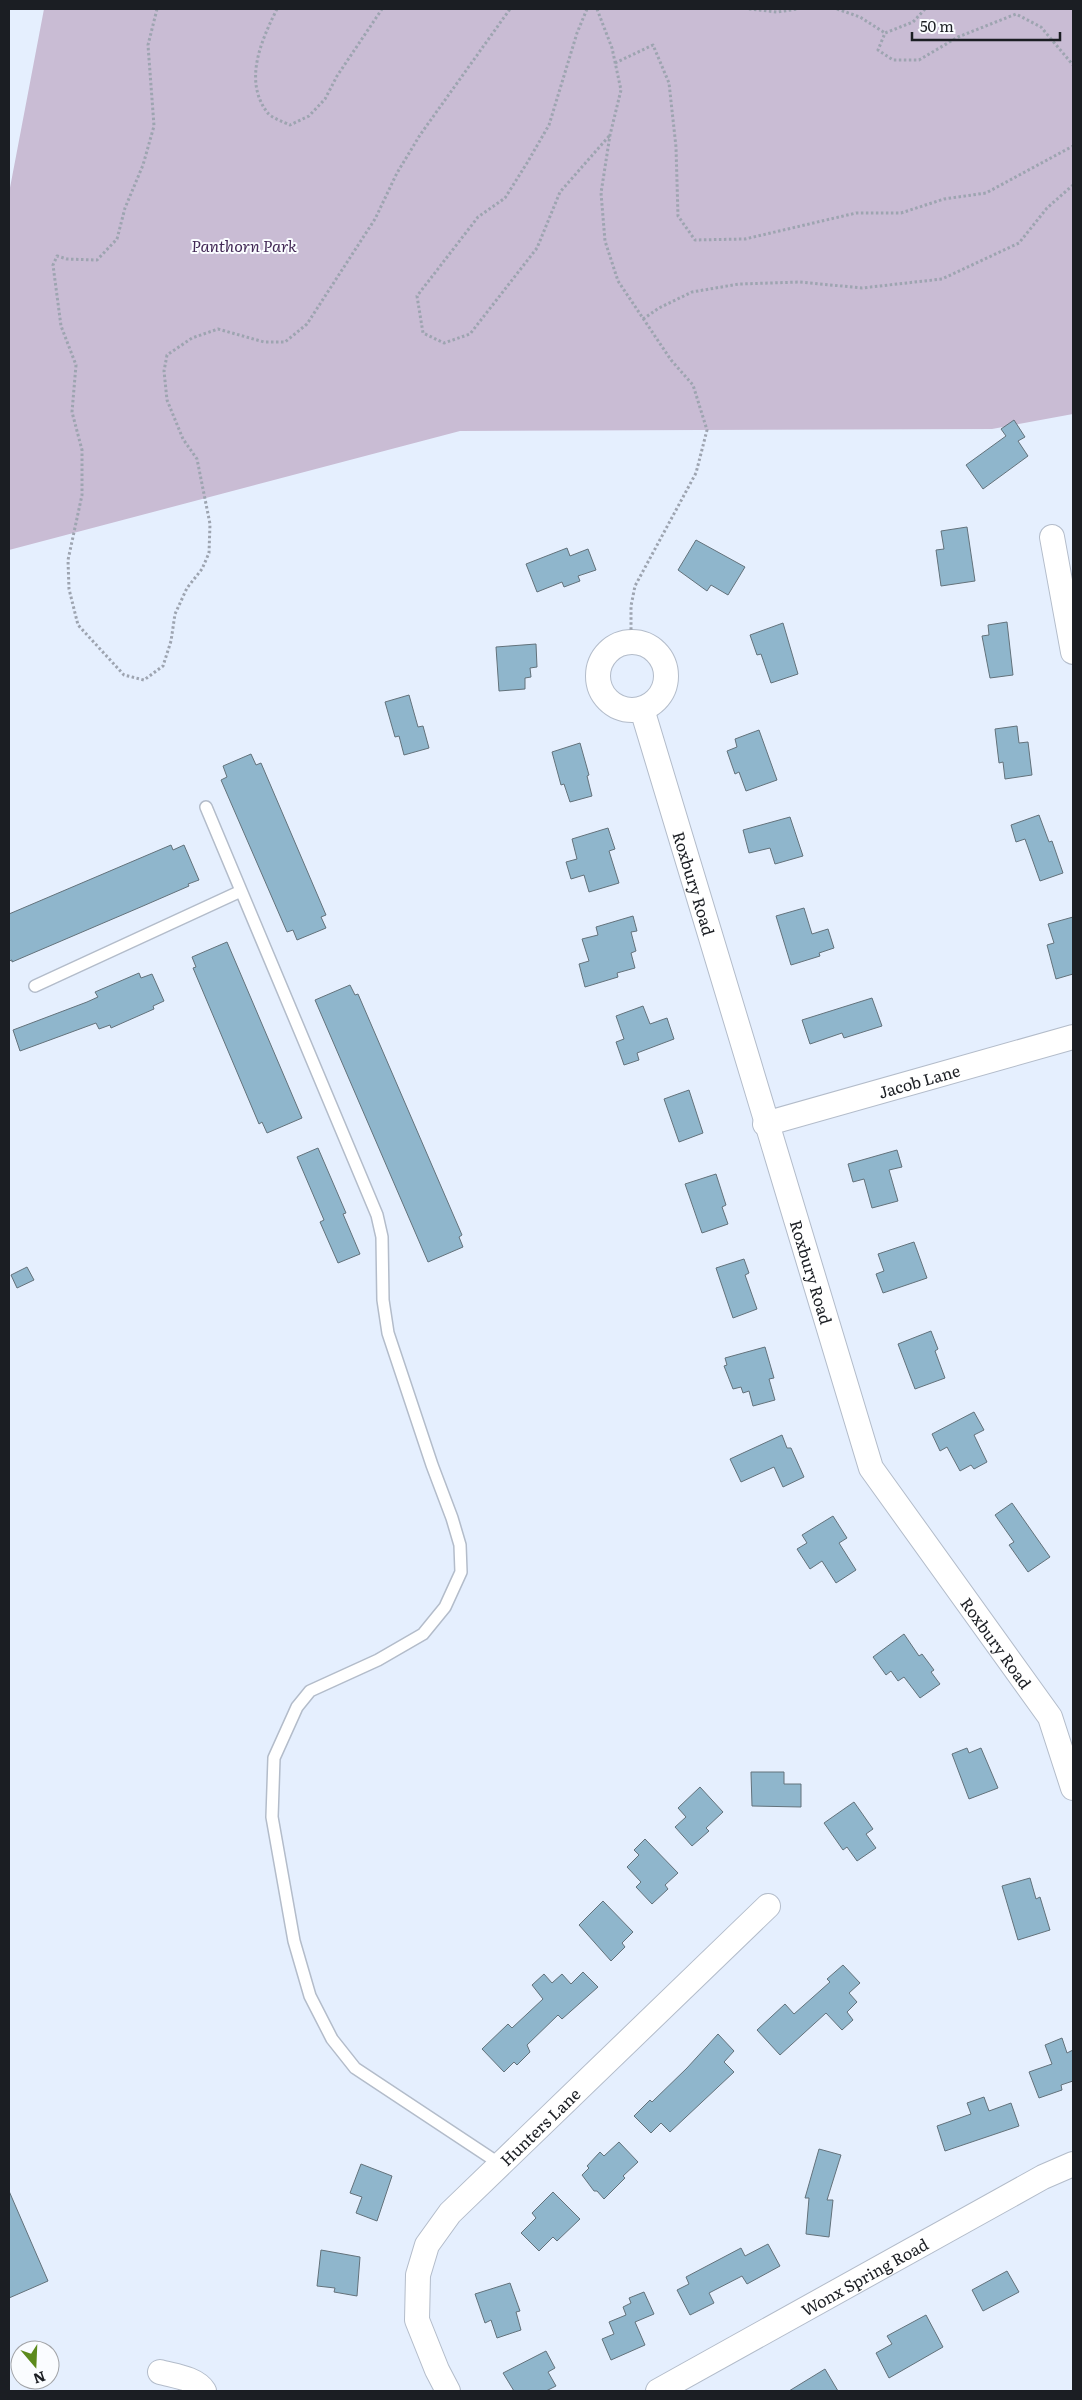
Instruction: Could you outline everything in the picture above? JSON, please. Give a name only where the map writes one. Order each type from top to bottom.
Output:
[{"type":"street","points":[[1052,537],[1073,652]]},
{"type":"street","points":[[630,642],[644,644],[653,649],[662,660],[666,673],[665,686],[660,695],[651,705],[642,709],[629,710],[614,706],[603,694],[598,682],[599,668],[606,654],[617,646],[630,642]]},
{"type":"street","name":"Roxbury Road","points":[[642,709],[765,1124],[871,1468],[1050,1717],[1073,1788]]},
{"type":"street","name":"Jacob Lane","points":[[765,1124],[1073,1037]]},
{"type":"street","name":"Hunters Lane","points":[[448,2391],[437,2370],[418,2320],[418,2275],[427,2244],[450,2213],[768,1906]]},
{"type":"street","name":"Wonx Spring Road","points":[[658,2391],[1043,2177],[1073,2164]]},
{"type":"street","points":[[160,2372],[183,2378],[204,2391]]},
{"type":"lane","points":[[206,807],[377,1215],[382,1237],[383,1300],[388,1333],[460,1545],[462,1572],[445,1607],[423,1634],[378,1660],[310,1691],[296,1707],[286,1727],[274,1758],[272,1817],[294,1941],[310,1996],[332,2039],[355,2068],[500,2164]]},
{"type":"lane","points":[[35,986],[241,891]]},
{"type":"path","points":[[156,9],[148,45],[154,126],[144,165],[125,208],[118,239],[98,260],[67,260],[57,256],[53,265],[61,326],[76,365],[72,412],[82,450],[82,495],[68,560],[69,589],[78,625],[124,675],[144,680],[163,666],[171,641],[175,614],[187,588],[202,569],[210,553],[210,524],[197,460],[184,439],[167,400],[164,371],[166,356],[192,338],[218,329],[264,342],[285,342],[306,324],[375,219],[397,173],[420,135],[510,9]]},
{"type":"path","points":[[277,9],[264,36],[255,66],[258,91],[267,113],[290,125],[310,116],[325,99],[337,76],[382,9]]},
{"type":"path","points":[[587,9],[576,33],[549,125],[528,163],[505,198],[478,217],[417,296],[423,333],[444,343],[470,334],[537,248],[560,192],[610,135]]},
{"type":"path","points":[[597,9],[622,90],[610,135],[601,193],[606,241],[618,281],[671,360],[693,385],[707,430],[696,473],[635,586],[631,606],[630,642]]},
{"type":"path","points":[[749,9],[777,12],[798,9]]},
{"type":"path","points":[[837,9],[860,17],[885,33]]},
{"type":"path","points":[[925,9],[913,22],[885,33],[878,50],[893,60],[919,60],[958,37],[1016,14],[1041,26],[1073,65]]},
{"type":"path","points":[[615,63],[653,45],[662,62],[669,83],[673,110],[678,216],[695,240],[745,239],[856,213],[901,213],[944,199],[986,193],[1073,146]]},
{"type":"path","points":[[643,319],[659,308],[692,292],[738,284],[800,282],[862,288],[942,279],[1019,243],[1047,208],[1073,185]]},
{"type":"green space","name":"Panthorn Park","points":[[44,9],[1073,9],[1073,414],[992,429],[460,431],[9,550],[9,193]]},
{"type":"building","points":[[1014,420],[1025,437],[1018,441],[1028,456],[983,489],[966,465],[1006,436],[1001,429]]},
{"type":"building","points":[[967,527],[975,581],[941,586],[936,550],[944,549],[941,531]]},
{"type":"building","points":[[696,540],[745,567],[728,595],[711,585],[707,591],[678,570]]},
{"type":"building","points":[[567,548],[570,556],[588,549],[596,570],[578,576],[580,581],[564,587],[562,582],[537,592],[526,564]]},
{"type":"building","points":[[1007,622],[1013,675],[990,678],[982,636],[989,635],[988,625]]},
{"type":"building","points":[[783,623],[798,674],[771,683],[761,654],[757,655],[750,635]]},
{"type":"building","points":[[536,644],[537,667],[530,668],[531,677],[525,678],[525,689],[499,691],[496,647]]},
{"type":"building","points":[[409,695],[418,727],[423,726],[429,748],[404,755],[399,736],[395,737],[385,702]]},
{"type":"building","points":[[1017,726],[1019,743],[1028,742],[1032,775],[1005,779],[1003,762],[999,763],[995,729]]},
{"type":"building","points":[[759,730],[777,780],[746,791],[739,772],[735,774],[727,751],[737,747],[735,739]]},
{"type":"building","points":[[580,743],[589,775],[587,776],[592,796],[570,802],[564,784],[561,785],[552,752]]},
{"type":"building","points":[[251,754],[256,765],[261,763],[326,915],[321,917],[326,928],[297,940],[293,930],[287,932],[221,780],[227,777],[223,766]]},
{"type":"building","points":[[1039,815],[1049,842],[1052,841],[1063,873],[1040,881],[1025,839],[1016,842],[1011,825]]},
{"type":"building","points":[[790,817],[803,856],[775,864],[770,848],[749,853],[743,830]]},
{"type":"building","points":[[608,828],[615,849],[609,851],[619,883],[589,892],[584,875],[571,879],[566,862],[577,859],[572,839]]},
{"type":"building","points":[[171,845],[173,850],[184,845],[199,880],[12,962],[12,960],[9,961],[9,914]]},
{"type":"building","points":[[804,908],[812,934],[828,929],[834,948],[819,953],[820,956],[791,965],[776,916]]},
{"type":"building","points":[[633,916],[637,931],[631,932],[636,951],[631,953],[635,968],[617,973],[618,977],[585,987],[579,964],[589,961],[582,939],[598,935],[596,927]]},
{"type":"building","points":[[1073,917],[1073,974],[1056,979],[1047,945],[1054,943],[1048,924]]},
{"type":"building","points":[[227,942],[302,1118],[267,1133],[262,1122],[259,1124],[193,968],[196,967],[192,957]]},
{"type":"building","points":[[139,973],[141,978],[152,974],[164,1001],[153,1006],[154,1009],[111,1028],[110,1025],[99,1029],[96,1023],[20,1051],[13,1030],[87,1002],[98,997],[95,992]]},
{"type":"building","points":[[350,985],[355,995],[358,994],[462,1235],[459,1237],[463,1247],[428,1262],[315,1000]]},
{"type":"building","points":[[872,998],[882,1026],[844,1038],[842,1033],[810,1044],[802,1020]]},
{"type":"building","points":[[643,1006],[650,1024],[667,1018],[674,1039],[637,1053],[639,1060],[624,1065],[616,1042],[624,1039],[616,1016]]},
{"type":"building","points":[[689,1090],[703,1133],[679,1142],[664,1099]]},
{"type":"building","points":[[318,1148],[346,1213],[343,1214],[360,1254],[338,1263],[320,1222],[324,1220],[297,1157]]},
{"type":"building","points":[[897,1150],[902,1167],[889,1170],[898,1201],[872,1208],[864,1179],[853,1182],[848,1164]]},
{"type":"building","points":[[716,1174],[726,1205],[722,1207],[728,1224],[702,1233],[685,1184]]},
{"type":"building","points":[[914,1242],[927,1278],[883,1293],[876,1274],[884,1271],[878,1254]]},
{"type":"building","points":[[744,1259],[749,1273],[745,1275],[757,1309],[733,1318],[716,1268]]},
{"type":"building","points":[[27,1267],[34,1280],[17,1288],[11,1275]]},
{"type":"building","points":[[931,1331],[938,1349],[935,1351],[945,1378],[915,1389],[898,1344]]},
{"type":"building","points":[[765,1347],[774,1378],[769,1379],[775,1400],[753,1406],[749,1391],[743,1393],[741,1387],[733,1389],[724,1366],[727,1365],[725,1358]]},
{"type":"building","points":[[974,1412],[984,1430],[974,1435],[987,1462],[974,1469],[971,1465],[960,1471],[947,1447],[940,1451],[932,1434]]},
{"type":"building","points":[[782,1435],[787,1448],[791,1448],[804,1477],[783,1487],[774,1467],[741,1482],[730,1459]]},
{"type":"building","points":[[1012,1503],[1050,1557],[1028,1572],[1009,1545],[1014,1542],[995,1515]]},
{"type":"building","points":[[833,1516],[847,1538],[839,1543],[856,1570],[836,1583],[822,1561],[810,1569],[797,1549],[807,1543],[802,1535]]},
{"type":"building","points":[[904,1634],[919,1656],[922,1654],[934,1670],[931,1672],[940,1684],[920,1698],[904,1677],[898,1681],[891,1671],[886,1675],[873,1657]]},
{"type":"building","points":[[967,1748],[969,1753],[981,1748],[998,1788],[969,1799],[952,1754]]},
{"type":"building","points":[[751,1772],[784,1772],[784,1784],[801,1784],[801,1807],[752,1806]]},
{"type":"building","points":[[700,1787],[723,1812],[706,1828],[709,1831],[692,1846],[675,1827],[686,1817],[678,1808]]},
{"type":"building","points":[[854,1802],[873,1829],[866,1834],[876,1848],[857,1861],[847,1847],[843,1850],[824,1823]]},
{"type":"building","points":[[645,1839],[678,1873],[665,1885],[668,1889],[652,1904],[636,1887],[641,1882],[627,1867],[639,1855],[634,1850]]},
{"type":"building","points":[[1030,1878],[1036,1899],[1040,1897],[1050,1930],[1018,1940],[1002,1886]]},
{"type":"building","points":[[603,1901],[633,1932],[622,1943],[625,1947],[611,1961],[579,1925]]},
{"type":"building","points":[[843,1965],[860,1983],[849,1993],[857,2002],[847,2012],[853,2020],[842,2030],[826,2013],[780,2055],[757,2030],[785,2004],[794,2014],[830,1982],[827,1979]]},
{"type":"building","points":[[583,1972],[598,1987],[562,2019],[558,2015],[527,2045],[530,2052],[517,2065],[514,2062],[504,2072],[482,2049],[508,2024],[512,2028],[543,1999],[532,1985],[544,1974],[552,1983],[562,1974],[571,1984]]},
{"type":"building","points":[[718,2034],[734,2051],[724,2062],[734,2072],[670,2132],[661,2123],[651,2133],[634,2116],[650,2100],[652,2102],[687,2068]]},
{"type":"building","points":[[1062,2038],[1067,2053],[1073,2050],[1073,2081],[1061,2085],[1062,2090],[1039,2098],[1029,2072],[1052,2064],[1045,2045]]},
{"type":"building","points":[[984,2097],[989,2111],[1011,2103],[1019,2126],[945,2151],[937,2126],[971,2114],[967,2103]]},
{"type":"building","points":[[619,2142],[638,2162],[623,2176],[625,2178],[604,2199],[597,2191],[594,2191],[582,2175],[589,2168],[587,2166],[600,2152],[604,2156]]},
{"type":"building","points":[[819,2149],[841,2155],[827,2200],[833,2200],[829,2237],[806,2234],[809,2198],[805,2198]]},
{"type":"building","points":[[361,2164],[392,2176],[377,2221],[356,2213],[362,2197],[350,2193]]},
{"type":"building","points":[[9,2191],[48,2281],[9,2298]]},
{"type":"building","points":[[553,2192],[580,2219],[557,2241],[553,2237],[539,2251],[521,2233],[536,2218],[532,2213]]},
{"type":"building","points":[[768,2244],[780,2266],[747,2284],[742,2276],[709,2293],[714,2303],[690,2315],[677,2290],[689,2284],[686,2277],[741,2248],[745,2256]]},
{"type":"building","points":[[321,2250],[360,2257],[357,2296],[334,2292],[335,2288],[317,2286]]},
{"type":"building","points":[[1007,2271],[1019,2292],[983,2311],[972,2290]]},
{"type":"building","points":[[510,2283],[520,2311],[516,2312],[521,2330],[497,2338],[491,2320],[485,2323],[475,2294]]},
{"type":"building","points":[[644,2292],[654,2314],[635,2322],[645,2345],[611,2360],[602,2339],[614,2334],[609,2322],[626,2315],[623,2307],[631,2303],[629,2298]]},
{"type":"building","points":[[926,2315],[943,2347],[889,2378],[876,2353],[892,2344],[887,2336]]},
{"type":"building","points":[[546,2351],[555,2368],[548,2372],[556,2386],[546,2391],[514,2391],[503,2373]]},
{"type":"building","points":[[825,2369],[838,2391],[789,2391]]}]
